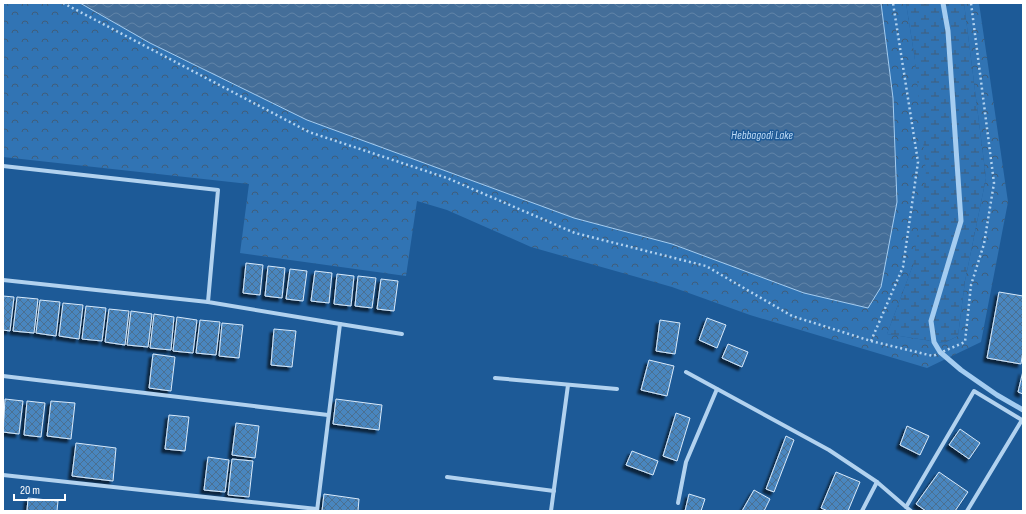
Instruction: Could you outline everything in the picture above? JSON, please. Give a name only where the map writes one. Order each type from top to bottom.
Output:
[{"type":"street","points":[[3,166],[218,190],[208,302]]},
{"type":"street","points":[[3,280],[208,302],[402,334]]},
{"type":"street","points":[[3,475],[317,510],[340,324]]},
{"type":"street","points":[[686,372],[829,450],[877,482],[911,511]]},
{"type":"street","points":[[3,376],[328,415]]},
{"type":"street","points":[[495,378],[617,390]]},
{"type":"street","points":[[551,511],[568,385]]},
{"type":"street","points":[[678,503],[686,462],[717,389]]},
{"type":"street","points":[[906,507],[974,391],[1022,420],[967,511]]},
{"type":"street","points":[[447,477],[554,491]]},
{"type":"street","points":[[862,511],[877,482]]},
{"type":"path","points":[[63,3],[309,132],[447,178],[575,233],[706,266],[792,316],[871,341],[933,356],[965,342],[971,285],[984,244],[994,183],[972,21],[971,3]]},
{"type":"path","points":[[871,341],[903,267],[918,162],[893,3]]},
{"type":"green space","points":[[3,3],[80,3],[150,43],[307,120],[574,218],[672,244],[804,293],[868,308],[893,98],[881,3],[906,3],[915,60],[926,172],[913,265],[887,334],[944,343],[958,336],[965,281],[986,178],[964,3],[979,3],[1008,202],[981,342],[927,368],[750,315],[672,287],[531,247],[447,210],[417,201],[406,276],[240,253],[249,184],[3,157]]},
{"type":"green space","points":[[906,3],[964,3],[986,178],[965,281],[958,336],[944,343],[887,334],[913,265],[915,60]]},
{"type":"water","name":"Hebbagodi Lake","points":[[80,3],[881,3],[893,98],[897,202],[881,287],[868,308],[804,293],[672,244],[574,218],[307,120],[150,43]]},
{"type":"building","points":[[246,263],[263,265],[260,295],[243,293]]},
{"type":"building","points":[[268,266],[285,268],[282,298],[265,296]]},
{"type":"building","points":[[290,269],[307,271],[303,301],[286,299]]},
{"type":"building","points":[[315,271],[332,273],[329,303],[311,301]]},
{"type":"building","points":[[337,274],[354,276],[351,306],[334,304]]},
{"type":"building","points":[[358,276],[376,278],[372,308],[355,306]]},
{"type":"building","points":[[381,279],[398,281],[394,311],[377,309]]},
{"type":"building","points":[[999,292],[1023,296],[1023,351],[1021,364],[987,358]]},
{"type":"building","points":[[3,296],[14,297],[10,331],[3,330]]},
{"type":"building","points":[[17,297],[38,299],[34,333],[13,331]]},
{"type":"building","points":[[40,300],[60,302],[56,336],[36,333]]},
{"type":"building","points":[[63,303],[83,305],[79,339],[59,336]]},
{"type":"building","points":[[86,306],[106,308],[102,341],[82,339]]},
{"type":"building","points":[[109,309],[129,311],[125,345],[105,342]]},
{"type":"building","points":[[131,311],[152,314],[148,347],[127,345]]},
{"type":"building","points":[[154,314],[174,317],[171,350],[150,348]]},
{"type":"building","points":[[177,317],[197,320],[193,353],[173,351]]},
{"type":"building","points":[[707,318],[726,325],[717,348],[699,340]]},
{"type":"building","points":[[200,320],[220,322],[216,355],[196,353]]},
{"type":"building","points":[[660,320],[680,323],[675,354],[656,351]]},
{"type":"building","points":[[222,323],[243,325],[239,358],[219,356]]},
{"type":"building","points":[[274,329],[296,331],[292,367],[271,365]]},
{"type":"building","points":[[728,344],[748,352],[742,367],[722,358]]},
{"type":"building","points":[[153,354],[175,357],[171,391],[149,388]]},
{"type":"building","points":[[649,360],[674,366],[667,396],[641,390]]},
{"type":"building","points":[[1023,371],[1023,394],[1018,392]]},
{"type":"building","points":[[5,399],[23,401],[19,434],[3,432]]},
{"type":"building","points":[[336,399],[382,405],[379,430],[333,424]]},
{"type":"building","points":[[27,401],[45,403],[41,437],[24,435]]},
{"type":"building","points":[[51,401],[75,403],[71,439],[47,436]]},
{"type":"building","points":[[676,413],[690,418],[677,461],[663,456]]},
{"type":"building","points":[[169,415],[189,417],[185,451],[165,449]]},
{"type":"building","points":[[236,423],[259,426],[255,458],[232,455]]},
{"type":"building","points":[[907,426],[929,436],[920,455],[900,445]]},
{"type":"building","points":[[960,429],[980,443],[969,459],[949,445]]},
{"type":"building","points":[[786,436],[794,440],[774,492],[766,489]]},
{"type":"building","points":[[76,443],[116,448],[113,481],[72,476]]},
{"type":"building","points":[[632,451],[658,461],[653,475],[626,465]]},
{"type":"building","points":[[208,457],[229,460],[225,492],[204,490]]},
{"type":"building","points":[[232,459],[253,461],[249,497],[228,495]]},
{"type":"building","points":[[836,472],[860,482],[848,511],[828,511],[821,508]]},
{"type":"building","points":[[939,472],[968,492],[955,511],[926,511],[916,504]]},
{"type":"building","points":[[754,490],[770,499],[764,511],[742,511]]},
{"type":"building","points":[[324,494],[359,499],[358,511],[322,511]]},
{"type":"building","points":[[689,494],[705,499],[701,511],[685,511]]},
{"type":"building","points":[[28,498],[58,501],[57,511],[27,511]]},
{"type":"waterway","points":[[943,3],[948,31],[961,221],[931,321],[934,342],[940,352],[961,370],[997,395],[1023,410]]}]
